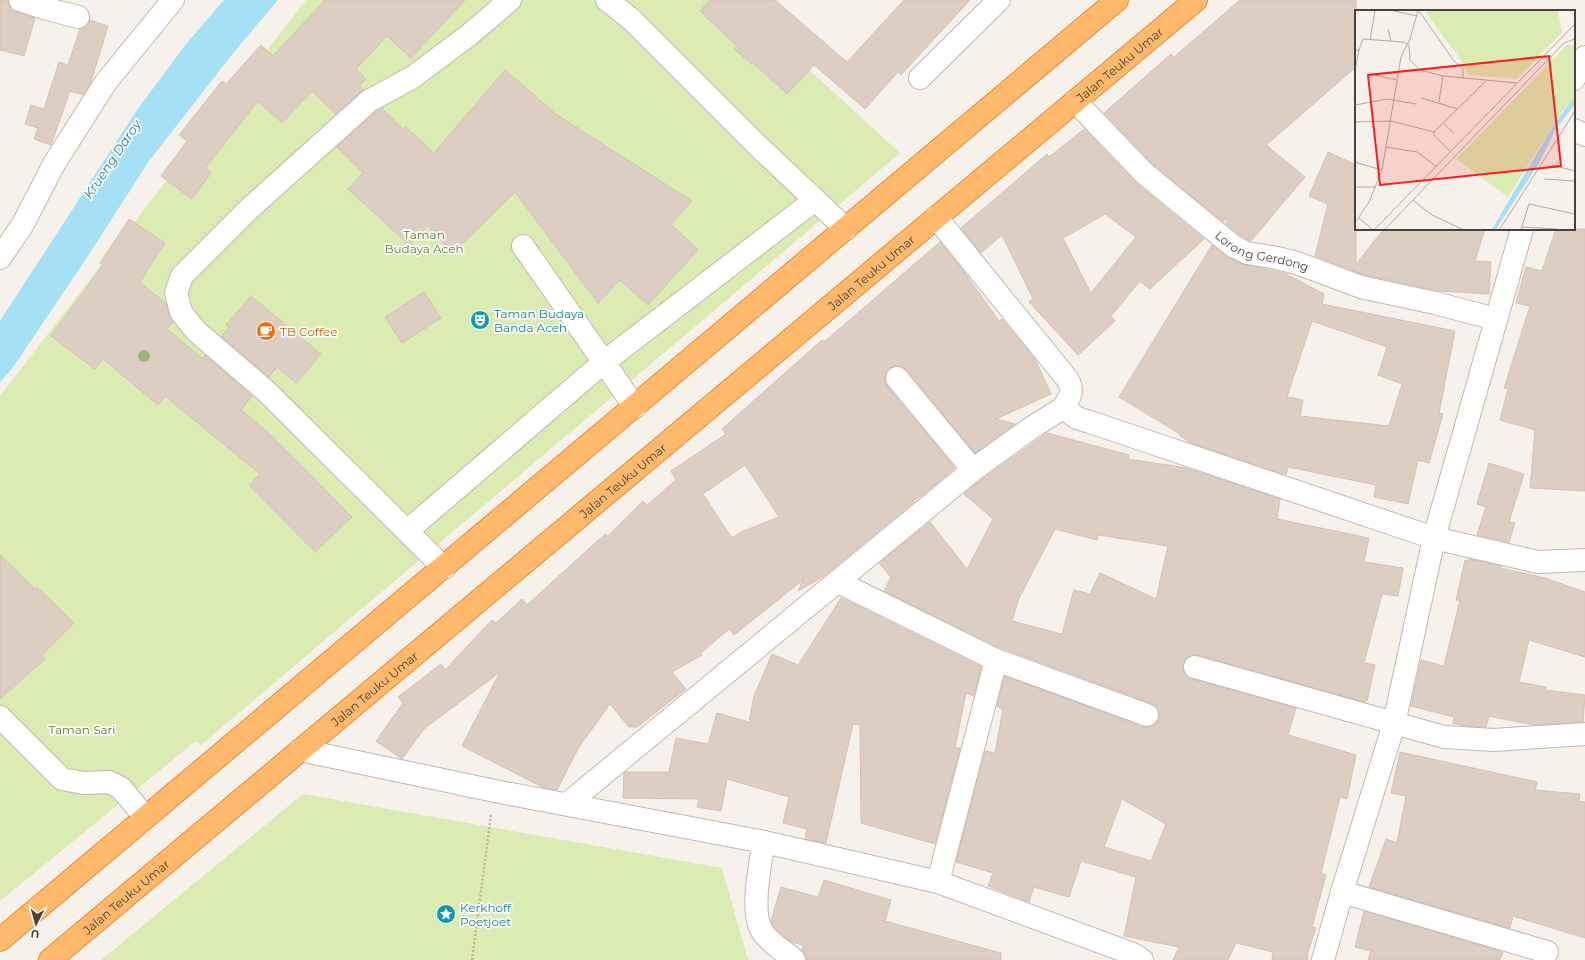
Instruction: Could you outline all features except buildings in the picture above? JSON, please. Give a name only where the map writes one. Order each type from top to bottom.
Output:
[{"type":"highway","points":[[0,940],[444,568],[1117,0]]},
{"type":"highway","name":"Jalan Teuku Umar","points":[[50,960],[1196,0]]},
{"type":"street","points":[[20,0],[78,17]]},
{"type":"street","points":[[0,258],[23,224],[54,164],[106,82],[173,0]]},
{"type":"street","points":[[444,568],[266,391],[196,331],[181,312],[176,293],[182,276],[248,210],[369,101],[413,77],[469,35],[510,0]]},
{"type":"street","points":[[607,0],[632,20],[757,145],[846,229]]},
{"type":"street","points":[[920,78],[999,0]]},
{"type":"street","points":[[1575,77],[1585,57]]},
{"type":"street","name":"Lorong Gerdong","points":[[1075,101],[1144,174],[1233,246],[1247,253],[1297,263],[1361,287],[1435,303],[1496,319]]},
{"type":"street","points":[[1575,130],[1585,135]]},
{"type":"street","points":[[407,531],[604,362],[815,200]]},
{"type":"street","points":[[567,804],[973,470],[1031,428],[1063,408],[1072,396],[1072,388],[1068,380],[936,217]]},
{"type":"street","points":[[1323,960],[1342,892],[1394,724],[1434,538],[1522,230]]},
{"type":"street","points":[[523,246],[635,407]]},
{"type":"street","points":[[897,378],[973,470]]},
{"type":"street","points":[[1063,408],[1077,418],[1434,538],[1538,562],[1585,560]]},
{"type":"street","points":[[838,582],[996,660],[1147,714]]},
{"type":"street","points":[[938,882],[996,660]]},
{"type":"street","points":[[1195,667],[1444,737],[1494,740],[1585,734]]},
{"type":"street","points":[[0,717],[62,779],[84,783],[109,782],[121,788],[145,817]]},
{"type":"street","points":[[300,750],[495,791],[764,842],[938,882],[1133,954],[1142,960]]},
{"type":"street","points":[[764,842],[757,891],[757,915],[759,923],[761,930],[770,942],[794,960]]},
{"type":"street","points":[[1342,892],[1547,952]]},
{"type":"path","points":[[472,960],[495,791]]},
{"type":"green space","name":"Taman Budaya Aceh","points":[[306,0],[733,0],[900,153],[201,745],[196,741],[0,901],[0,396]]},
{"type":"green space","name":"Kerkhoff Poetjoet","points":[[303,794],[722,868],[748,960],[101,960]]},
{"type":"water","name":"Krueng Daroy","points":[[224,0],[278,0],[234,52],[149,161],[86,259],[11,370],[0,382],[0,321],[137,110],[186,44]]},
{"type":"place","name":"Taman Budaya Banda Aceh","points":[[480,320]]},
{"type":"place","name":"TB Coffee","points":[[266,331]]},
{"type":"place","name":"Kerkhoff Poetjoet","points":[[446,914]]},
{"type":"park label","name":"Taman Sari","points":[[82,729]]}]
